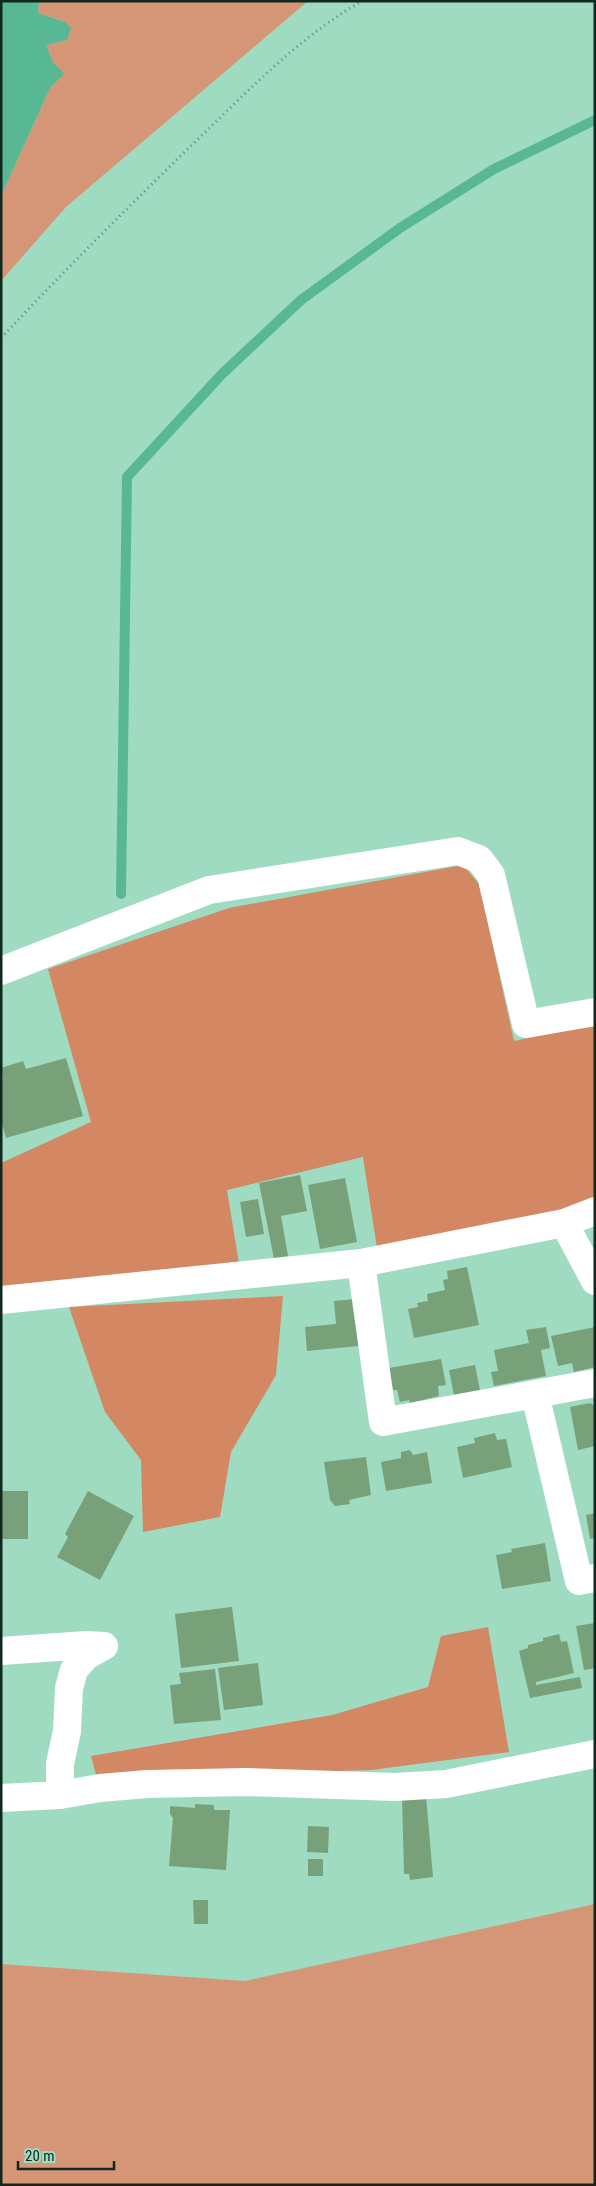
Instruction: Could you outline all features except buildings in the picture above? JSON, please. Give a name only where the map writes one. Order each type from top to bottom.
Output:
[{"type":"street","points":[[1,972],[209,890],[458,851],[479,859],[491,875],[526,1024],[595,1012]]},
{"type":"street","points":[[1,1300],[362,1263],[564,1223],[595,1212]]},
{"type":"street","points":[[564,1223],[595,1280]]},
{"type":"street","points":[[362,1263],[383,1422],[595,1383]]},
{"type":"street","points":[[535,1394],[579,1581],[595,1578]]},
{"type":"street","points":[[1,1651],[112,1645],[86,1656],[74,1670],[69,1688],[67,1731],[60,1764],[60,1795]]},
{"type":"street","points":[[1,1798],[60,1795],[100,1788],[147,1784],[246,1782],[395,1787],[446,1784],[595,1754]]},
{"type":"path","points":[[1,338],[69,266],[277,62],[345,11],[362,1]]},
{"type":"shaded area","points":[[1,1],[39,1],[38,13],[65,22],[71,28],[67,40],[46,45],[53,62],[64,74],[50,88],[1,196]]},
{"type":"shaded area","points":[[39,1],[308,1],[66,207],[1,281],[1,196],[50,88],[63,74],[53,62],[46,45],[67,40],[65,22],[38,13]]},
{"type":"shaded area","points":[[463,865],[479,884],[514,1041],[595,1024],[595,1202],[378,1255],[363,1157],[227,1190],[239,1264],[1,1290],[1,1163],[91,1122],[48,969],[229,908]]},
{"type":"shaded area","points":[[283,1296],[276,1375],[231,1452],[220,1517],[143,1532],[141,1460],[105,1412],[69,1307]]},
{"type":"shaded area","points":[[488,1627],[509,1752],[371,1770],[97,1778],[91,1756],[332,1715],[428,1687],[441,1636]]},
{"type":"shaded area","points":[[595,1904],[595,2185],[1,2185],[1,1964],[245,1981]]},
{"type":"waterway","points":[[121,894],[127,477],[222,374],[301,300],[400,228],[494,169],[595,120]]}]
